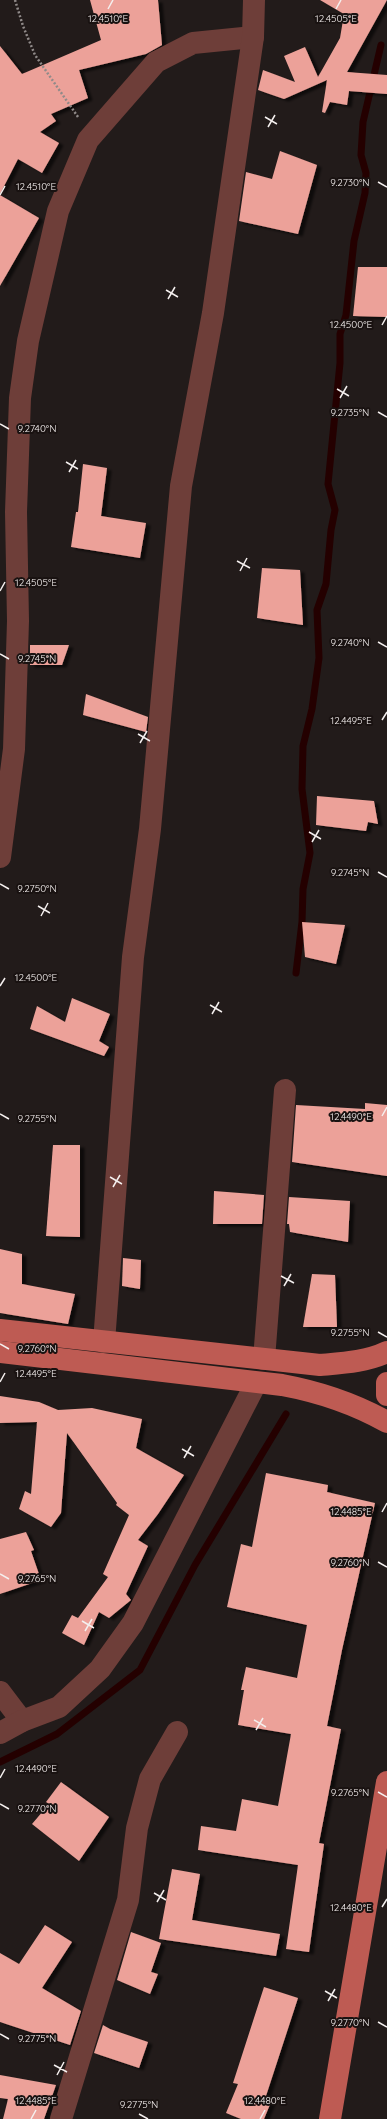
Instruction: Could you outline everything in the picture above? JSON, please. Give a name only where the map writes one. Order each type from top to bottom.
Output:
[{"type":"main road","points":[[0,1330],[320,1365],[348,1363],[376,1357],[387,1352]]},
{"type":"main road","points":[[0,1352],[313,1390],[341,1399],[387,1422]]},
{"type":"main road","points":[[387,1383],[387,1395]]},
{"type":"main road","points":[[330,2119],[387,1782]]},
{"type":"street","points":[[104,1342],[133,957],[150,829],[181,486],[214,305],[253,37],[254,0]]},
{"type":"street","points":[[0,857],[14,749],[9,618],[16,512],[20,398],[28,340],[58,211],[92,135],[156,62],[193,43],[253,37]]},
{"type":"street","points":[[264,1359],[285,1090]]},
{"type":"street","points":[[0,1733],[22,1721],[59,1707],[100,1669],[133,1623],[256,1383]]},
{"type":"street","points":[[0,1692],[22,1721]]},
{"type":"street","points":[[61,2119],[128,1900],[137,1828],[150,1779],[177,1732]]},
{"type":"path","points":[[15,0],[22,26],[35,55],[92,135]]},
{"type":"building","points":[[90,0],[158,0],[162,45],[146,54],[79,70],[88,98],[51,114],[56,121],[40,132],[59,143],[42,173],[18,159],[0,194],[0,46],[22,74],[101,40]]},
{"type":"building","points":[[320,0],[387,0],[347,72],[387,75],[387,94],[349,91],[347,105],[330,102],[325,113],[322,112],[327,80],[284,99],[258,90],[263,70],[295,82],[284,56],[305,47],[318,77],[340,38],[344,14]]},
{"type":"building","points":[[280,151],[317,165],[298,234],[239,221],[246,172],[272,179]]},
{"type":"building","points":[[0,195],[39,218],[0,286]]},
{"type":"building","points":[[358,267],[387,267],[387,317],[353,316]]},
{"type":"building","points":[[83,464],[107,468],[101,516],[146,523],[140,558],[71,547],[76,512],[78,512]]},
{"type":"building","points":[[262,568],[300,570],[303,625],[257,618]]},
{"type":"building","points":[[30,645],[69,645],[62,665],[30,665]]},
{"type":"building","points":[[86,694],[148,717],[146,732],[83,715]]},
{"type":"building","points":[[317,796],[374,801],[378,824],[368,822],[366,831],[316,825]]},
{"type":"building","points":[[302,922],[345,925],[336,964],[305,957]]},
{"type":"building","points":[[72,998],[110,1014],[99,1041],[109,1047],[104,1056],[30,1029],[37,1006],[65,1022]]},
{"type":"building","points":[[365,1103],[387,1105],[387,1176],[292,1162],[296,1105],[365,1109]]},
{"type":"building","points":[[53,1145],[80,1145],[80,1237],[46,1236]]},
{"type":"building","points":[[214,1191],[264,1195],[262,1224],[213,1224]]},
{"type":"building","points":[[289,1197],[350,1201],[348,1242],[290,1232],[289,1224],[287,1224]]},
{"type":"building","points":[[0,1249],[22,1254],[22,1284],[75,1294],[68,1324],[0,1313]]},
{"type":"building","points":[[123,1258],[141,1260],[140,1289],[122,1286]]},
{"type":"building","points":[[312,1274],[335,1275],[337,1327],[303,1327]]},
{"type":"building","points":[[0,1396],[39,1402],[58,1410],[92,1408],[142,1419],[136,1448],[184,1475],[158,1514],[138,1540],[148,1546],[126,1594],[131,1600],[109,1618],[99,1612],[84,1645],[62,1633],[72,1615],[78,1618],[108,1577],[103,1574],[129,1515],[116,1505],[117,1503],[67,1433],[61,1513],[51,1527],[19,1509],[25,1491],[31,1494],[37,1422],[0,1423]]},
{"type":"building","points":[[266,1473],[328,1485],[327,1492],[375,1503],[342,1650],[327,1726],[341,1729],[319,1843],[324,1844],[309,1952],[286,1949],[298,1865],[198,1850],[201,1826],[236,1831],[242,1799],[278,1806],[291,1734],[238,1725],[244,1690],[241,1690],[246,1667],[297,1678],[307,1625],[227,1607],[241,1544],[252,1547]]},
{"type":"building","points":[[26,1532],[34,1550],[31,1551],[41,1580],[0,1594],[0,1539]]},
{"type":"building","points":[[61,1782],[109,1817],[79,1861],[32,1824],[49,1804],[46,1802]]},
{"type":"building","points":[[172,1869],[200,1874],[192,1920],[280,1934],[276,1956],[159,1939]]},
{"type":"building","points":[[45,1925],[72,1942],[42,1988],[81,2011],[70,2045],[0,2022],[0,1953],[19,1964]]},
{"type":"building","points":[[131,1932],[161,1943],[151,1972],[158,1974],[150,1994],[117,1980]]},
{"type":"building","points":[[264,1987],[298,1998],[265,2099],[271,2102],[264,2119],[241,2119],[226,2113],[238,2084],[233,2083]]},
{"type":"building","points":[[103,2025],[110,2029],[148,2042],[139,2068],[94,2053]]},
{"type":"building","points":[[0,2075],[56,2085],[44,2119],[3,2119],[8,2099],[0,2098]]},
{"type":"waterway","points":[[296,973],[302,922],[303,889],[310,853],[302,789],[303,746],[312,709],[319,658],[317,610],[326,584],[331,530],[335,510],[328,484],[340,363],[340,334],[346,315],[354,241],[365,193],[366,173],[361,155],[363,122],[381,45]]},
{"type":"waterway","points":[[0,1762],[57,1734],[140,1670],[195,1565],[286,1414]]}]
